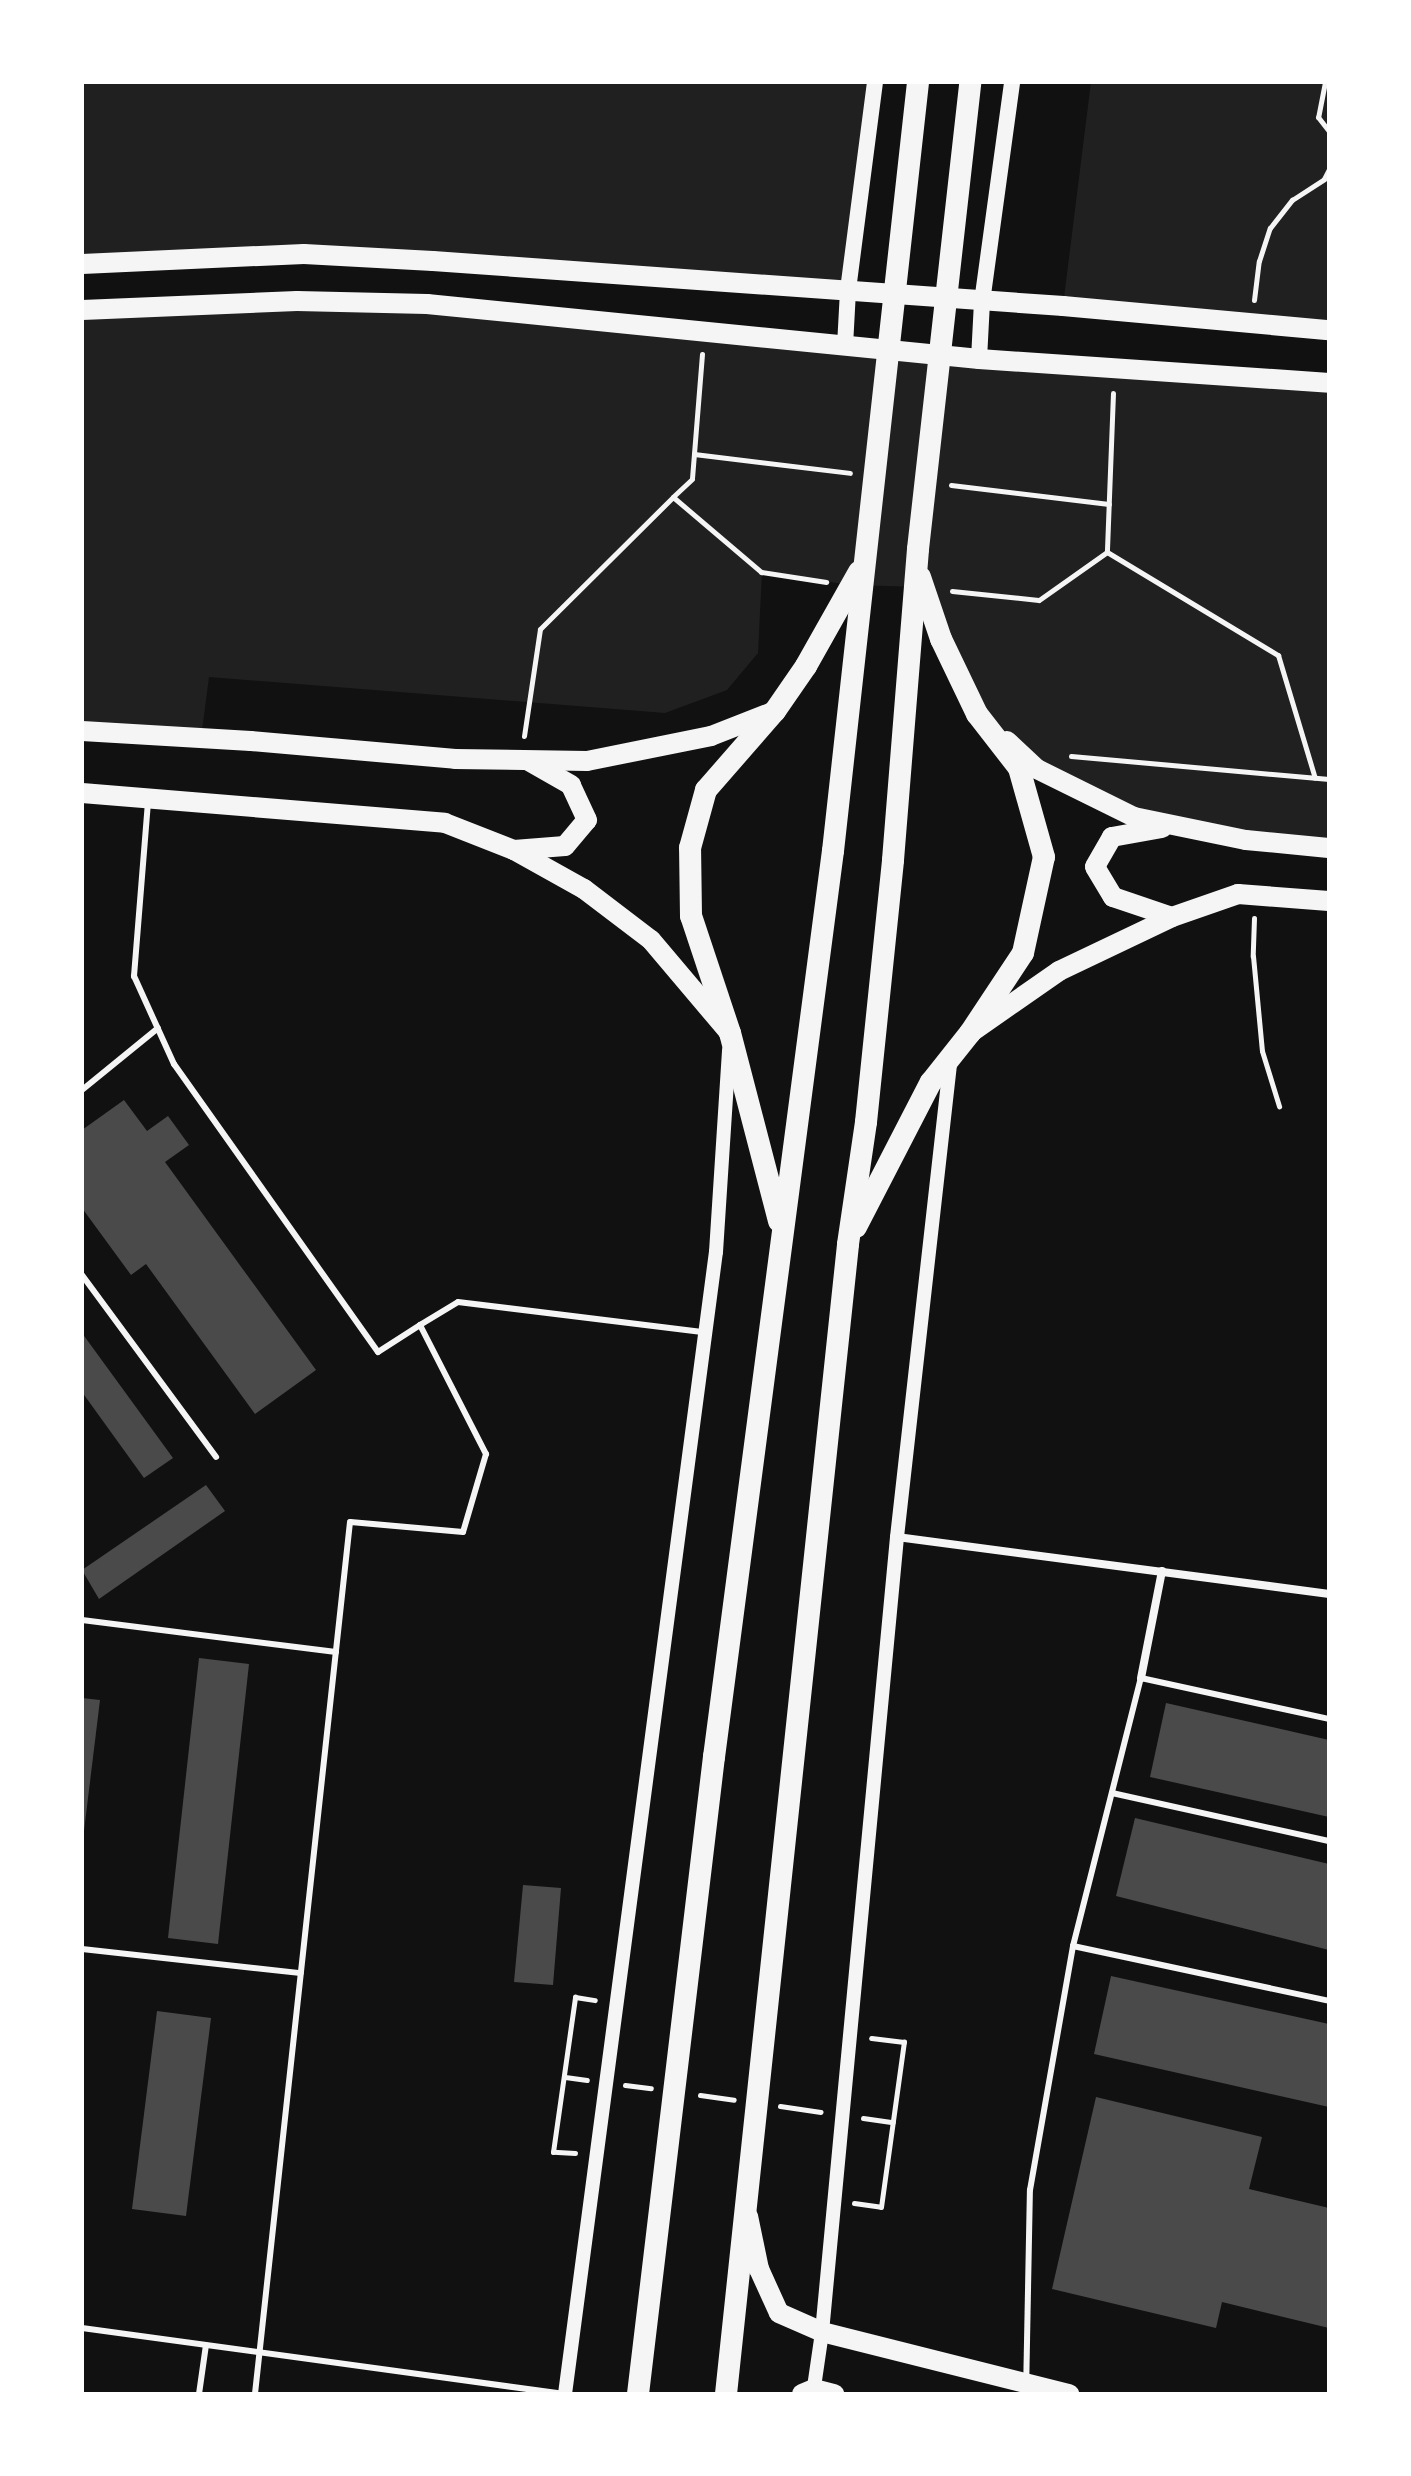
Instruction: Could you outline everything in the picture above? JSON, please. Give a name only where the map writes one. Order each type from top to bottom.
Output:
[{"type":"highway","points":[[638,2394],[781,1230],[829,881],[918,82]]},
{"type":"highway","points":[[726,2394],[848,1244],[866,1122],[970,82]]},
{"type":"highway","points":[[781,1230],[730,1033],[691,916],[690,848],[706,790],[775,711],[806,666],[851,585],[864,554]]},
{"type":"highway","points":[[848,1244],[931,1082],[970,1033],[1023,953],[1044,857],[1019,768],[977,714],[941,639],[919,568]]},
{"type":"main road","points":[[845,346],[848,290],[875,82]]},
{"type":"main road","points":[[979,359],[982,302],[1012,82]]},
{"type":"main road","points":[[82,264],[304,254],[848,290],[1329,330]]},
{"type":"main road","points":[[82,310],[297,301],[427,304],[979,359],[1329,383]]},
{"type":"main road","points":[[82,731],[251,741],[455,759],[587,761],[711,736],[775,711]]},
{"type":"main road","points":[[977,714],[1037,769],[1134,817],[1246,840],[1329,848]]},
{"type":"main road","points":[[514,850],[565,846],[587,820],[571,785],[524,760]]},
{"type":"main road","points":[[82,793],[445,823],[514,850],[584,889],[651,940],[730,1033]]},
{"type":"main road","points":[[1172,917],[1113,897],[1095,867],[1112,837],[1174,825]]},
{"type":"main road","points":[[970,1033],[1059,971],[1172,917],[1246,895],[1329,901]]},
{"type":"main road","points":[[745,2200],[759,2269],[779,2313],[822,2332],[1026,2389],[1069,2394]]},
{"type":"street","points":[[565,2394],[716,1252],[730,1033]]},
{"type":"street","points":[[816,2393],[897,1537],[951,1057]]},
{"type":"street","points":[[897,1537],[1329,1594]]},
{"type":"street","points":[[1141,1678],[1162,1571]]},
{"type":"lane","points":[[149,798],[134,976],[174,1064],[378,1352],[458,1302],[706,1332]]},
{"type":"lane","points":[[82,1090],[158,1028]]},
{"type":"lane","points":[[82,1275],[216,1457]]},
{"type":"lane","points":[[255,2394],[350,1522],[463,1532],[486,1454],[420,1325]]},
{"type":"lane","points":[[82,1620],[336,1652]]},
{"type":"lane","points":[[1026,2389],[1030,2190],[1073,1946],[1141,1678],[1329,1719]]},
{"type":"lane","points":[[1112,1793],[1329,1841]]},
{"type":"lane","points":[[1073,1946],[1329,2001]]},
{"type":"lane","points":[[82,1949],[301,1973]]},
{"type":"lane","points":[[82,2328],[565,2394]]},
{"type":"lane","points":[[199,2394],[206,2345]]},
{"type":"path","points":[[1325,82],[1318,117],[1329,131]]},
{"type":"path","points":[[1251,323],[1259,261],[1270,228],[1292,200],[1324,179],[1329,169]]},
{"type":"path","points":[[524,760],[540,629],[692,479],[704,331]]},
{"type":"path","points":[[1107,552],[1114,368]]},
{"type":"path","points":[[673,497],[761,572],[851,585]]},
{"type":"path","points":[[919,568],[1039,600],[1107,552]]},
{"type":"path","points":[[1107,552],[1278,655],[1315,778]]},
{"type":"path","points":[[1064,755],[1329,779]]},
{"type":"path","points":[[1246,895],[1262,1051],[1279,1106]]},
{"type":"path","points":[[553,2152],[575,1997]]},
{"type":"path","points":[[850,2036],[904,2042],[881,2207]]},
{"type":"shaded area","points":[[82,82],[875,82],[848,290],[433,261],[82,264]]},
{"type":"shaded area","points":[[1091,82],[1329,82],[1329,330],[1063,306]]},
{"type":"shaded area","points":[[297,301],[1329,383],[1329,848],[1134,817],[1037,769],[977,714],[923,587],[851,585],[762,572],[758,653],[727,690],[665,713],[209,677],[201,738],[82,731],[82,311]]},
{"type":"building","points":[[124,1100],[147,1131],[168,1116],[189,1145],[165,1162],[316,1370],[255,1414],[146,1264],[131,1275],[82,1208],[82,1130]]},
{"type":"building","points":[[82,1333],[173,1458],[144,1478],[82,1392]]},
{"type":"building","points":[[206,1485],[225,1511],[99,1599],[82,1570]]},
{"type":"building","points":[[199,1658],[249,1664],[218,1944],[168,1938]]},
{"type":"building","points":[[82,1698],[100,1700],[84,1831],[82,1831]]},
{"type":"building","points":[[1166,1703],[1329,1740],[1329,1817],[1150,1777]]},
{"type":"building","points":[[1135,1818],[1329,1864],[1329,1950],[1116,1896]]},
{"type":"building","points":[[523,1885],[561,1888],[553,1985],[514,1982]]},
{"type":"building","points":[[1111,1976],[1329,2024],[1329,2107],[1094,2054]]},
{"type":"building","points":[[157,2011],[211,2018],[186,2216],[132,2209]]},
{"type":"building","points":[[1096,2097],[1262,2137],[1249,2189],[1329,2208],[1329,2328],[1222,2302],[1216,2328],[1052,2289]]}]
